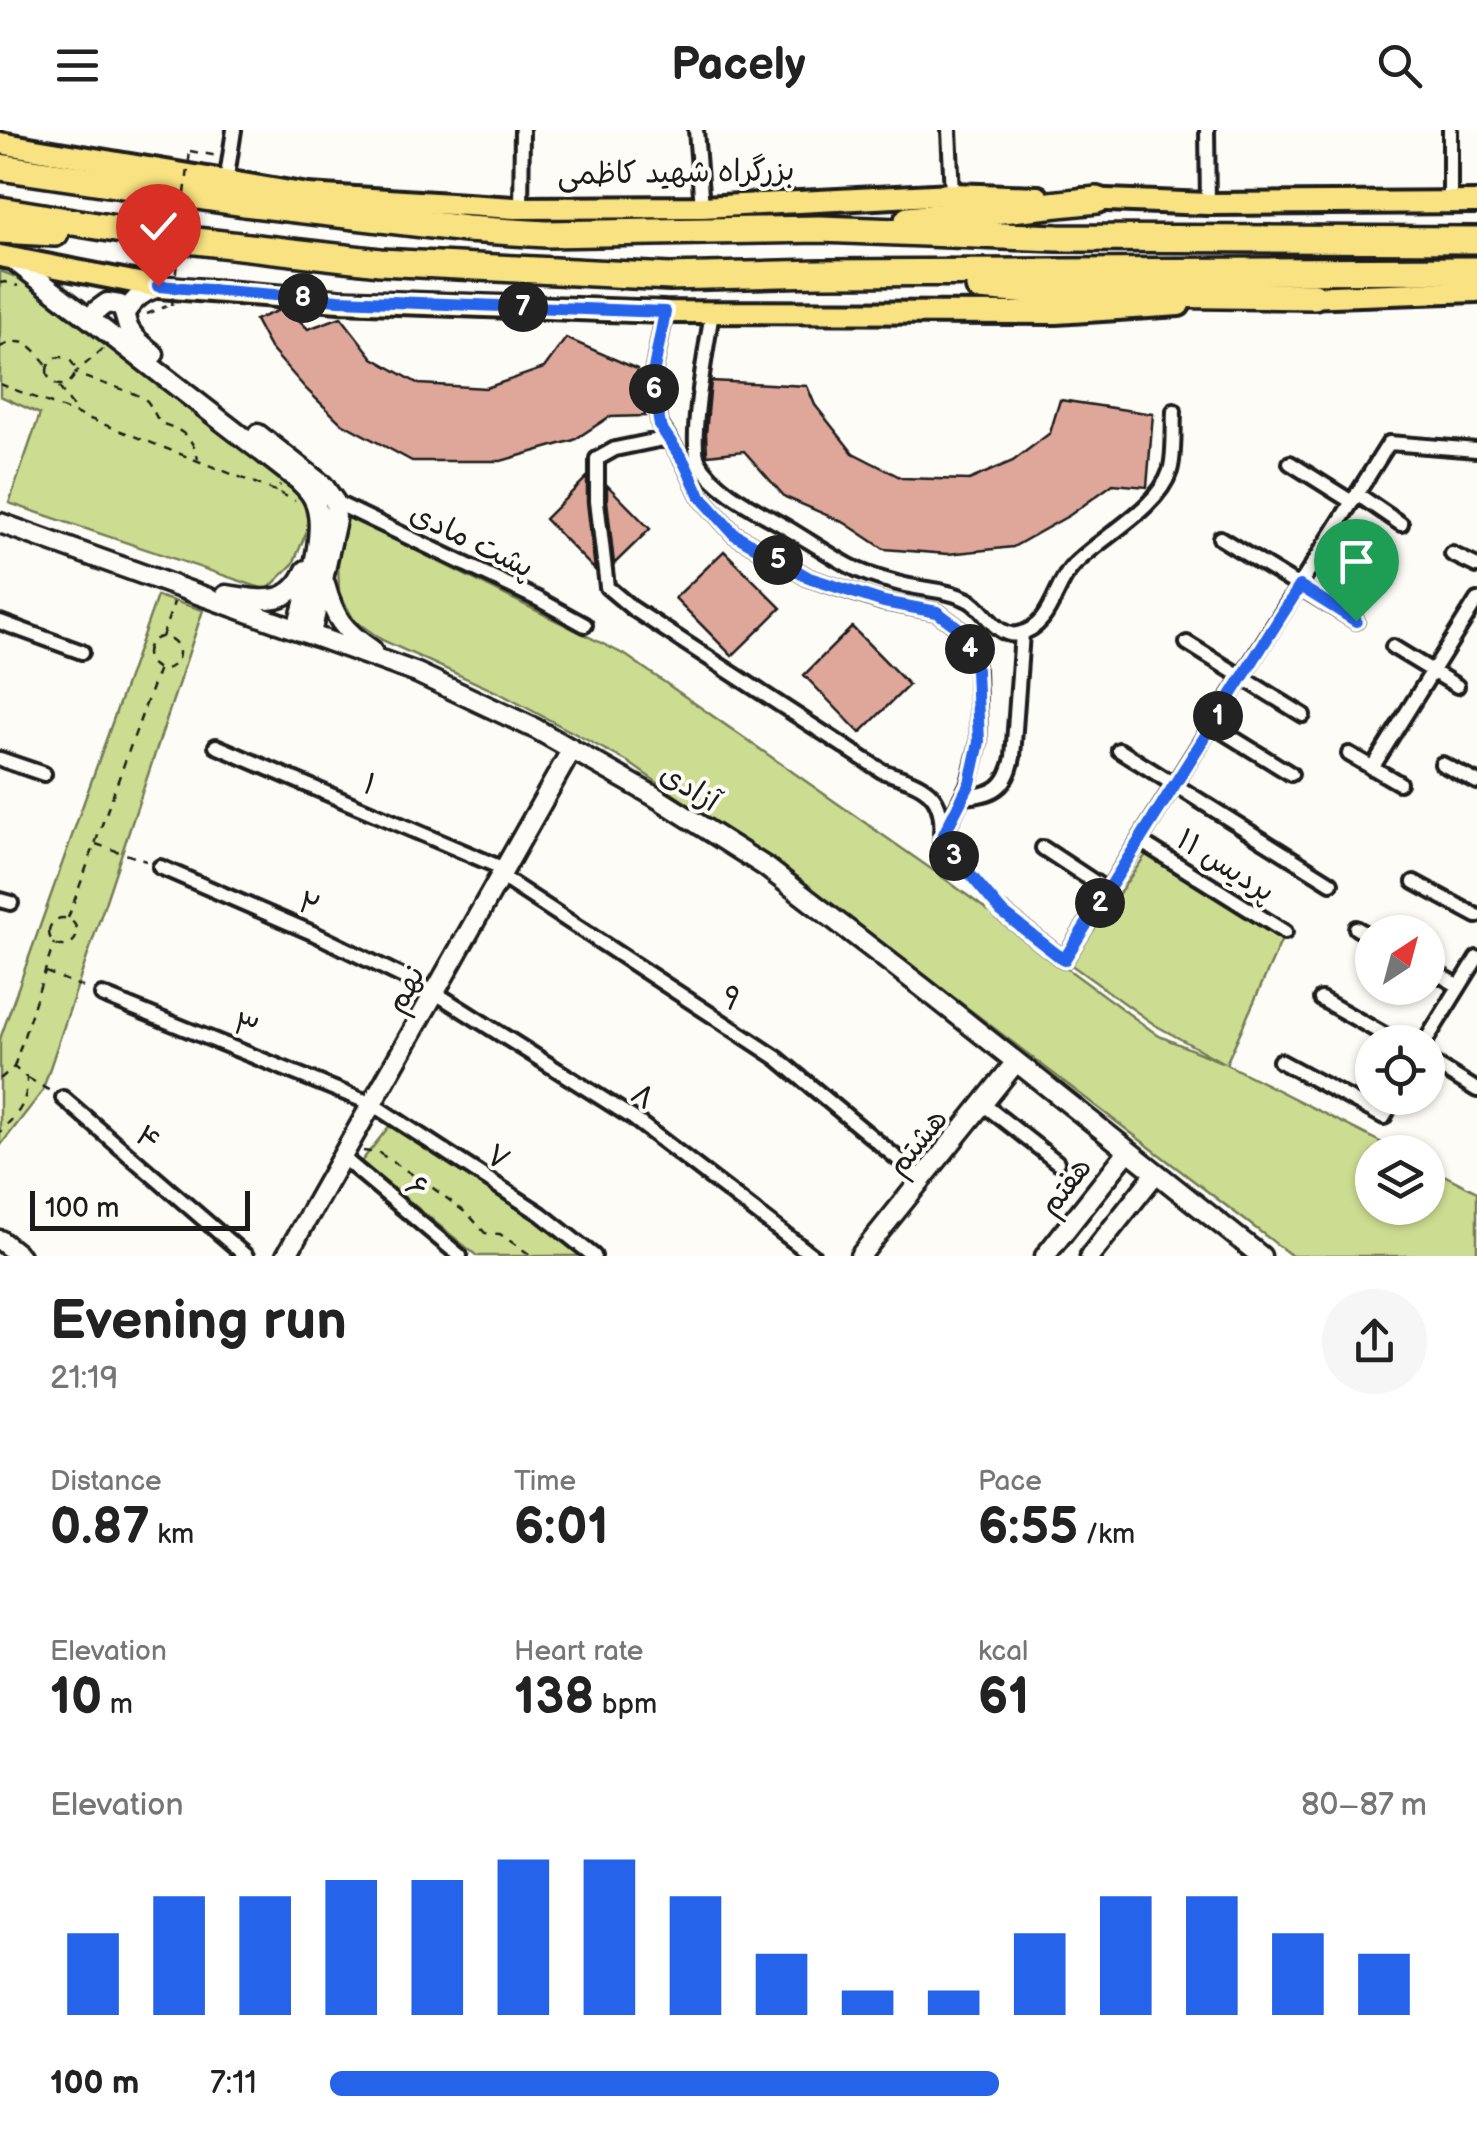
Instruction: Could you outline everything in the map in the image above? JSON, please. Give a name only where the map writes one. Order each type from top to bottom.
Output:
[{"type":"highway","name":"بزرگراه شهید کاظمی","points":[[0,167],[244,202],[466,229],[546,234],[820,229],[1058,238],[1477,240]]},
{"type":"highway","points":[[332,197],[466,229]]},
{"type":"highway","points":[[820,229],[1097,200]]},
{"type":"highway","points":[[0,210],[170,238],[380,262],[670,277],[820,272],[1477,270]]},
{"type":"highway","points":[[0,230],[170,238]]},
{"type":"highway","points":[[820,272],[1054,293],[1314,296]]},
{"type":"main road","name":"بزرگراه شهید کاظمی","points":[[0,143],[226,183],[332,197],[522,208],[702,208],[952,194],[1208,204],[1477,202]]},
{"type":"main road","points":[[6,257],[158,286],[339,300],[665,312],[1056,313],[1314,296],[1477,291]]},
{"type":"street","points":[[226,183],[234,130]]},
{"type":"street","points":[[522,130],[522,208]]},
{"type":"street","points":[[696,130],[702,208]]},
{"type":"street","points":[[948,130],[952,194]]},
{"type":"street","points":[[1207,130],[1208,204]]},
{"type":"street","points":[[1450,130],[1450,203]]},
{"type":"street","points":[[6,257],[298,480],[313,497],[319,514],[318,542],[304,632]]},
{"type":"street","points":[[125,313],[134,300],[158,286]]},
{"type":"street","points":[[92,321],[96,311],[107,303],[120,305],[127,327],[139,342],[303,468],[335,502],[336,520],[324,577],[304,632]]},
{"type":"street","points":[[665,312],[652,379],[660,426],[700,496],[734,534],[809,578],[884,602],[937,612],[964,632],[976,670],[979,742],[970,783],[941,840]]},
{"type":"street","points":[[712,312],[697,421],[696,456],[701,464],[727,491],[851,567],[899,584],[973,602],[998,628],[1010,634],[1022,634],[1040,623],[1076,562],[1156,495],[1170,472],[1174,411]]},
{"type":"street","points":[[668,438],[615,449],[597,458],[597,501],[607,587],[632,608],[882,770],[915,782],[935,796],[943,817],[941,840]]},
{"type":"street","points":[[1001,911],[1064,960],[1390,443],[1477,450]]},
{"type":"street","points":[[1290,463],[1402,524]]},
{"type":"street","points":[[316,503],[335,502]]},
{"type":"street","name":"پشت مادی","points":[[335,502],[586,626]]},
{"type":"street","name":"آزادی","points":[[0,524],[416,673],[536,729],[654,796],[766,868],[1261,1256]]},
{"type":"street","points":[[1220,538],[1356,621]]},
{"type":"street","points":[[183,588],[267,600],[289,594],[302,580],[318,542]]},
{"type":"street","points":[[1452,554],[1477,566]]},
{"type":"street","points":[[324,577],[332,611],[349,634],[416,673]]},
{"type":"street","points":[[1372,768],[1477,600]]},
{"type":"street","points":[[0,622],[82,652]]},
{"type":"street","points":[[963,797],[988,795],[1004,782],[1010,771],[1022,634]]},
{"type":"street","points":[[1187,643],[1304,715]]},
{"type":"street","points":[[1393,647],[1456,686]]},
{"type":"street","points":[[1212,725],[1291,774]]},
{"type":"street","name":"۱","points":[[216,746],[502,872]]},
{"type":"street","name":"نهم","points":[[286,1256],[572,749]]},
{"type":"street","points":[[1119,750],[1331,883]]},
{"type":"street","points":[[1349,754],[1399,783]]},
{"type":"street","points":[[0,759],[44,774]]},
{"type":"street","points":[[1442,764],[1477,782]]},
{"type":"street","name":"پردیس ۱۱","points":[[1140,841],[1285,932]]},
{"type":"street","points":[[1043,848],[1108,891]]},
{"type":"street","name":"۲","points":[[160,867],[315,934],[434,992]]},
{"type":"street","name":"۹","points":[[502,872],[777,1058],[922,1179]]},
{"type":"street","points":[[1414,882],[1477,916]]},
{"type":"street","points":[[1435,1025],[1477,958]]},
{"type":"street","points":[[1445,978],[1459,986]]},
{"type":"street","name":"۸","points":[[434,992],[634,1118],[813,1256]]},
{"type":"street","name":"۳","points":[[102,995],[372,1104]]},
{"type":"street","points":[[1321,999],[1367,1025]]},
{"type":"street","points":[[1280,1061],[1355,1101]]},
{"type":"street","name":"هشتم","points":[[860,1256],[1016,1062]]},
{"type":"street","points":[[1445,1070],[1477,1090]]},
{"type":"street","name":"۴","points":[[63,1098],[246,1256]]},
{"type":"street","name":"۷","points":[[372,1104],[541,1214],[594,1256]]},
{"type":"street","points":[[982,1104],[1057,1162]]},
{"type":"street","name":"هفتم","points":[[1044,1256],[1128,1151]]},
{"type":"street","name":"۶","points":[[344,1153],[460,1256]]},
{"type":"street","name":"هفتم","points":[[1090,1256],[1156,1173]]},
{"type":"street","points":[[0,1240],[20,1256]]},
{"type":"path","points":[[172,305],[190,151],[230,158]]},
{"type":"path","points":[[0,282],[26,289]]},
{"type":"path","points":[[0,347],[14,341],[28,344],[48,366]]},
{"type":"path","points":[[58,385],[68,384],[107,346]]},
{"type":"path","points":[[75,373],[74,364],[62,356],[53,359],[47,376],[58,385],[77,414]]},
{"type":"path","points":[[75,373],[146,401],[160,423],[177,428],[193,442],[198,461]]},
{"type":"path","points":[[0,384],[278,492],[282,482]]},
{"type":"path","points":[[162,637],[183,588]]},
{"type":"path","points":[[162,637],[172,640],[179,654],[174,664],[164,669],[151,663],[147,654],[153,641],[162,637]]},
{"type":"path","points":[[68,918],[159,668]]},
{"type":"path","points":[[941,840],[1001,911]]},
{"type":"path","points":[[95,844],[160,867]]},
{"type":"path","points":[[54,942],[68,945],[75,939],[77,929],[68,918]]},
{"type":"path","points":[[0,1080],[14,1066],[54,942],[49,931],[52,923],[68,918]]},
{"type":"path","points":[[45,971],[102,995]]},
{"type":"path","points":[[14,1066],[26,1078],[63,1098]]},
{"type":"path","points":[[0,1132],[26,1097],[26,1078]]},
{"type":"path","points":[[344,1153],[379,1153],[430,1184],[485,1232],[500,1234],[532,1256]]},
{"type":"green space","points":[[0,271],[22,279],[143,367],[301,491],[309,526],[293,564],[267,590],[9,503],[40,414],[0,396]]},
{"type":"green space","points":[[343,514],[627,656],[934,871],[1159,1036],[1224,1063],[1155,1025],[1070,964],[1149,850],[1283,937],[1226,1064],[1366,1135],[1355,1135],[1355,1225],[1445,1225],[1445,1176],[1477,1192],[1477,1256],[1292,1256],[846,915],[628,762],[501,694],[382,640],[354,620],[339,593]]},
{"type":"green space","points":[[157,596],[203,610],[42,1092],[0,1146],[0,1039]]},
{"type":"green space","points":[[391,1124],[534,1219],[580,1256],[477,1256],[361,1162]]},
{"type":"building","points":[[279,310],[290,311],[308,329],[341,317],[373,358],[419,384],[486,388],[544,368],[566,338],[637,369],[645,416],[609,417],[574,440],[501,461],[412,461],[340,422],[306,389],[270,348],[255,320]]},
{"type":"building","points":[[711,381],[807,386],[815,405],[853,453],[902,478],[969,480],[1013,461],[1050,433],[1060,400],[1153,414],[1147,487],[1113,484],[1070,515],[1013,547],[948,554],[884,549],[845,523],[785,497],[744,451],[707,455]]},
{"type":"building","points":[[587,477],[587,502],[595,570],[545,519]]},
{"type":"building","points":[[607,485],[650,529],[614,564],[607,500]]},
{"type":"building","points":[[724,551],[781,608],[732,656],[675,598]]},
{"type":"building","points":[[852,627],[909,685],[860,733],[804,675]]},
{"type":"route","points":[[158,286],[339,300],[665,312],[652,379],[660,426],[700,496],[734,534],[809,578],[884,602],[937,612],[964,632],[976,670],[979,742],[970,783],[941,840],[1001,911],[1064,960],[1300,586],[1356,621]]}]
